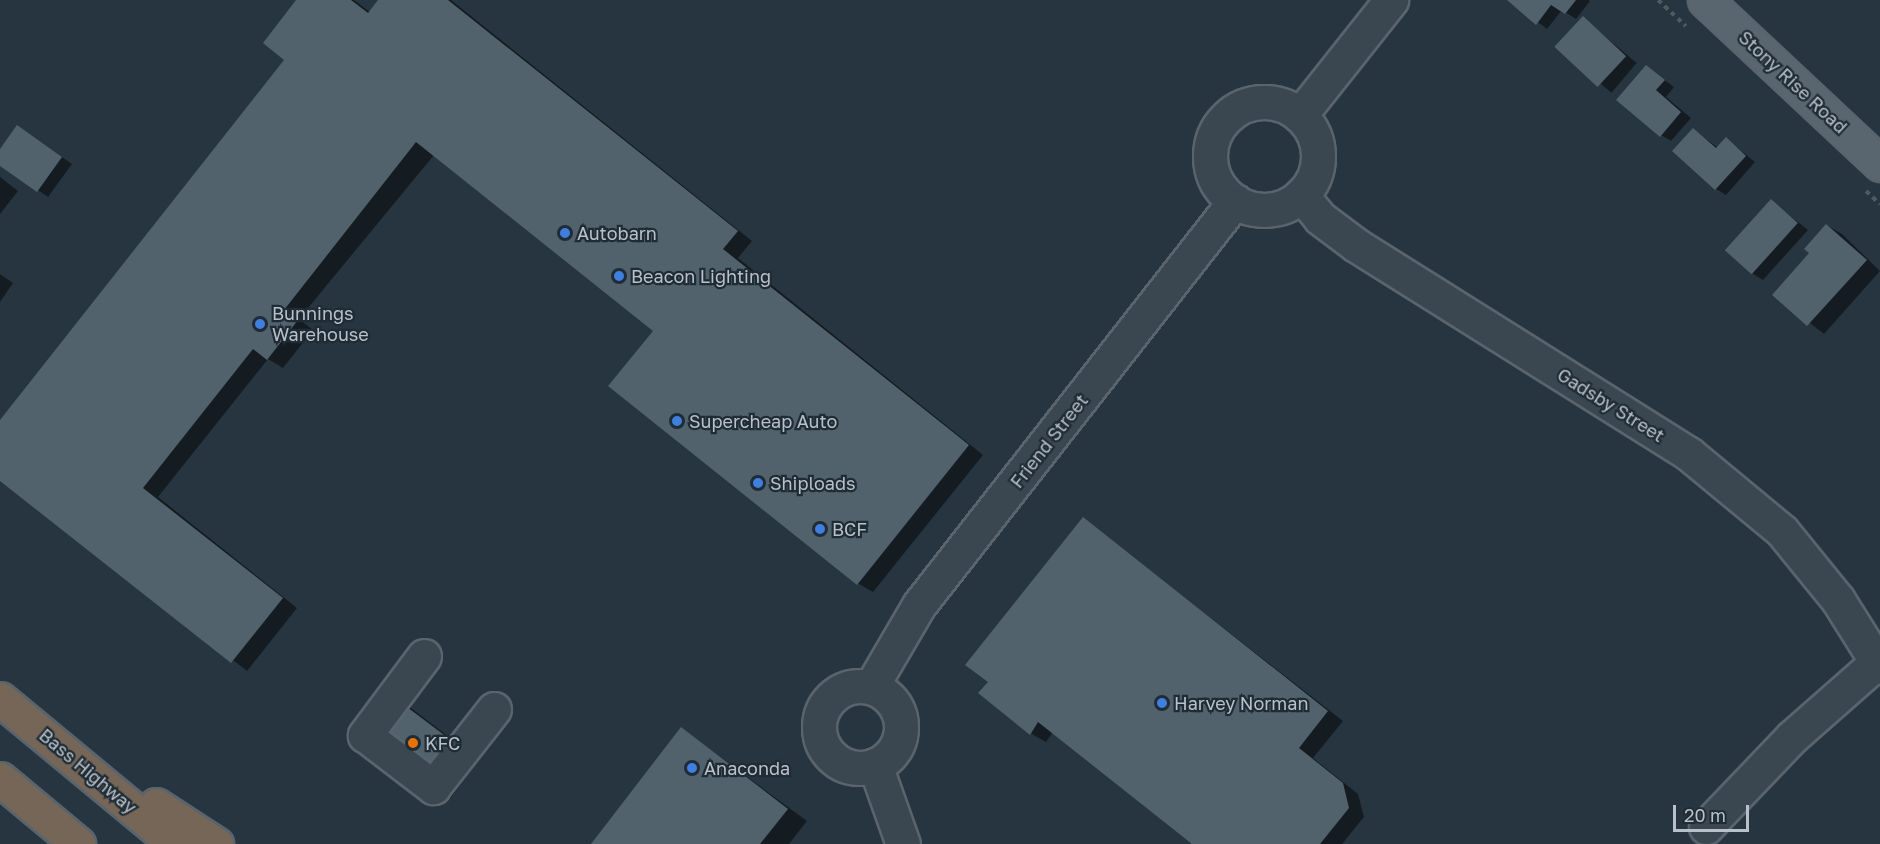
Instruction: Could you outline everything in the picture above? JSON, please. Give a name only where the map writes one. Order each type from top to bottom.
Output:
[{"type":"highway","name":"Bass Highway","points":[[0,699],[175,844]]},
{"type":"highway","points":[[39,729],[216,844]]},
{"type":"highway","points":[[0,778],[78,844]]},
{"type":"main road","name":"Stony Rise Road","points":[[1705,0],[1880,164]]},
{"type":"street","points":[[1300,115],[1391,0]]},
{"type":"street","points":[[1267,102],[1300,115],[1311,129],[1317,155],[1312,180],[1301,195],[1270,209],[1235,201],[1213,174],[1211,148],[1221,123],[1250,104],[1267,102]]},
{"type":"street","name":"Gadsby Street","points":[[1301,195],[1320,218],[1356,245],[1689,454],[1782,531],[1838,600],[1878,665],[1792,737],[1707,827]]},
{"type":"street","name":"Friend Street","points":[[871,687],[919,605],[1235,201]]},
{"type":"street","points":[[424,656],[365,735],[433,787],[494,709]]},
{"type":"street","points":[[871,687],[894,704],[901,732],[897,746],[875,765],[862,768],[839,763],[820,741],[818,727],[820,713],[830,698],[849,688],[871,687]]},
{"type":"street","points":[[875,765],[903,844]]},
{"type":"building","points":[[296,0],[351,0],[368,13],[378,0],[448,0],[738,231],[723,249],[969,445],[857,585],[608,386],[653,331],[416,142],[284,310],[298,320],[267,360],[253,349],[143,488],[283,598],[231,663],[0,481],[0,420],[284,60],[263,43]]},
{"type":"building","points":[[1507,0],[1576,0],[1565,14],[1551,5],[1536,25]]},
{"type":"building","points":[[1583,16],[1626,56],[1598,87],[1554,47]]},
{"type":"building","points":[[1646,65],[1665,80],[1656,90],[1681,112],[1660,137],[1616,100]]},
{"type":"building","points":[[17,125],[62,157],[37,192],[0,166],[0,149]]},
{"type":"building","points":[[1693,128],[1716,148],[1726,137],[1746,156],[1715,190],[1672,151]]},
{"type":"building","points":[[1771,199],[1798,223],[1752,274],[1725,250]]},
{"type":"building","points":[[1826,224],[1867,260],[1807,326],[1772,295],[1809,253],[1804,249]]},
{"type":"building","points":[[1083,517],[1328,711],[1299,748],[1343,783],[1349,808],[1320,844],[1192,844],[1038,722],[1030,735],[978,693],[988,682],[965,665]]},
{"type":"building","name":"KFC","points":[[391,695],[464,750],[434,791],[360,736]]},
{"type":"building","name":"Anaconda","points":[[681,727],[788,809],[760,844],[591,844]]},
{"type":"place","name":"Autobarn","points":[[565,233]]},
{"type":"place","name":"Beacon Lighting","points":[[619,276]]},
{"type":"place","name":"Bunnings Warehouse","points":[[260,324]]},
{"type":"place","name":"Supercheap Auto","points":[[677,421]]},
{"type":"place","name":"Shiploads","points":[[758,483]]},
{"type":"place","name":"BCF","points":[[820,529]]},
{"type":"place","name":"Harvey Norman","points":[[1162,703]]},
{"type":"place","name":"KFC","points":[[413,743]]},
{"type":"place","name":"Anaconda","points":[[692,768]]}]
